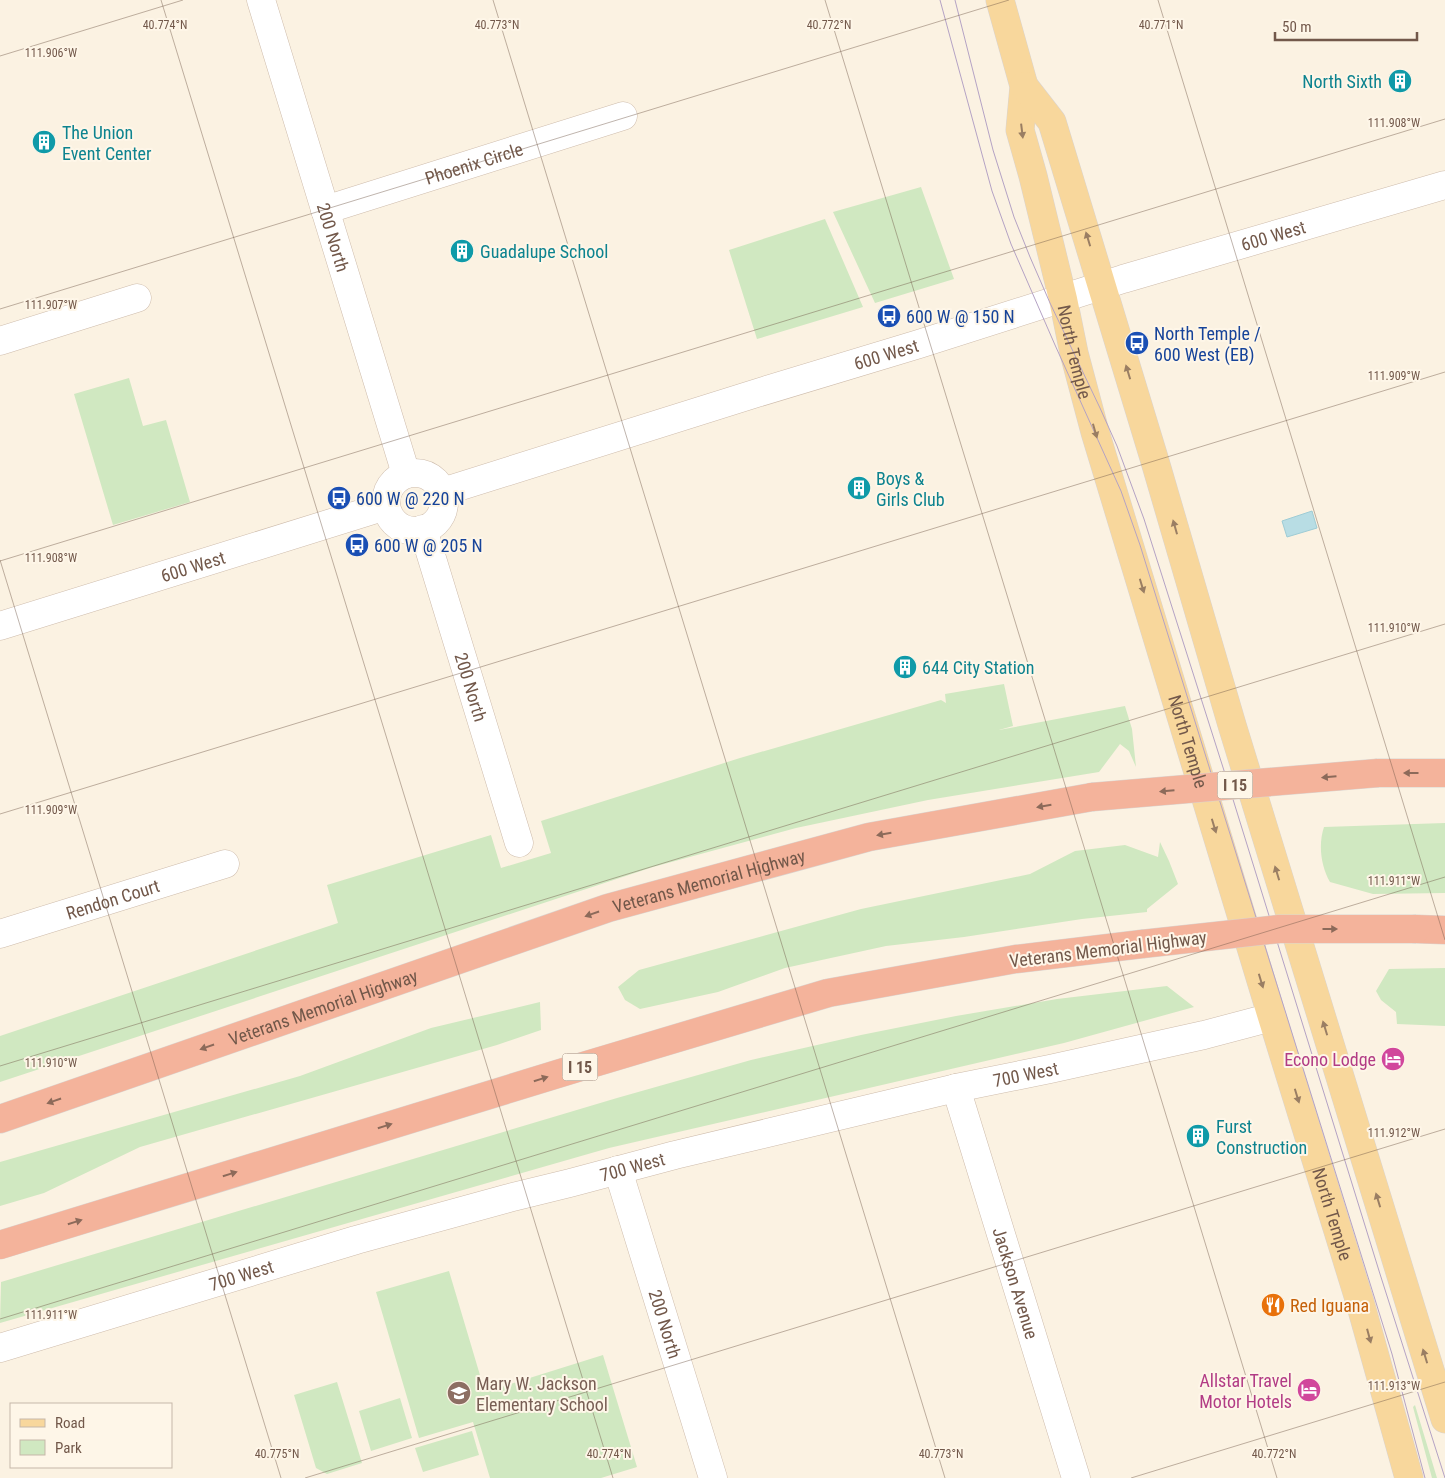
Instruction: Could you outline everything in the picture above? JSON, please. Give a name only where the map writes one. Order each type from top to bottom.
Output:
[{"type":"highway","name":"Veterans Memorial Highway","points":[[0,1120],[608,908],[869,837],[1092,797],[1378,773],[1445,773]]},
{"type":"highway","name":"Veterans Memorial Highway","points":[[0,1245],[576,1068],[828,993],[1016,959],[1279,929],[1445,930]]},
{"type":"main road","name":"North Temple","points":[[1000,0],[1024,86],[1020,130],[1033,176],[1074,353],[1095,432],[1360,1299],[1409,1478]]},
{"type":"main road","name":"North Temple","points":[[1024,86],[1052,122],[1154,458],[1232,726],[1445,1419]]},
{"type":"street","name":"200 North","points":[[261,0],[406,474]]},
{"type":"street","name":"Phoenix Circle","points":[[326,210],[623,116]]},
{"type":"street","name":"600 West","points":[[442,492],[1063,299],[1102,285],[1445,184]]},
{"type":"street","points":[[0,341],[137,298]]},
{"type":"street","points":[[406,474],[422,474],[430,477],[436,482],[442,492],[444,505],[437,520],[431,526],[410,530],[397,524],[388,513],[386,498],[388,490],[392,483],[406,474]]},
{"type":"street","name":"600 West","points":[[0,626],[386,506]]},
{"type":"street","name":"200 North","points":[[423,529],[519,843]]},
{"type":"street","name":"Rendon Court","points":[[0,934],[226,864]]},
{"type":"street","name":"700 West","points":[[0,1348],[356,1240],[509,1198],[675,1155],[956,1088],[1175,1041],[1272,1016]]},
{"type":"street","name":"Jackson Avenue","points":[[956,1088],[1076,1478]]},
{"type":"street","name":"200 North","points":[[618,1170],[713,1478]]},
{"type":"green space","points":[[921,187],[954,279],[875,303],[833,212]]},
{"type":"green space","points":[[825,219],[863,307],[757,339],[729,250]]},
{"type":"green space","points":[[129,378],[143,426],[166,420],[190,502],[113,525],[74,394]]},
{"type":"green space","points":[[1004,684],[1013,726],[999,730],[1125,706],[1132,729],[1136,767],[1129,751],[1120,744],[1099,772],[928,800],[796,828],[653,867],[0,1082],[0,1036],[338,923],[327,885],[491,835],[501,868],[551,853],[541,821],[740,758],[941,700],[946,703],[945,694]]},
{"type":"green space","points":[[1445,823],[1445,893],[1373,894],[1330,882],[1327,876],[1321,848],[1324,827]]},
{"type":"green space","points":[[1160,842],[1178,884],[1147,909],[1147,912],[886,946],[785,968],[718,992],[640,1009],[625,1000],[618,987],[639,970],[861,909],[1030,874],[1075,851],[1125,845],[1158,857]]},
{"type":"green space","points":[[1445,968],[1445,1026],[1397,1024],[1396,1012],[1381,1000],[1376,991],[1389,969]]},
{"type":"green space","points":[[1167,986],[1194,1007],[1064,1043],[609,1148],[0,1323],[1,1282],[617,1098],[751,1060],[861,1035],[956,1016],[1057,999]]},
{"type":"green space","points":[[540,1002],[541,1030],[497,1045],[140,1147],[44,1193],[0,1206],[0,1162],[300,1076],[431,1028]]},
{"type":"green space","points":[[449,1271],[485,1392],[603,1355],[637,1467],[601,1478],[490,1478],[473,1422],[419,1438],[376,1292]]},
{"type":"green space","points":[[337,1382],[362,1463],[327,1474],[316,1468],[294,1395]]},
{"type":"green space","points":[[400,1398],[412,1438],[371,1451],[359,1411]]},
{"type":"green space","points":[[1415,1405],[1437,1478],[1432,1478],[1413,1407]]},
{"type":"green space","points":[[472,1431],[479,1455],[423,1472],[415,1448]]},
{"type":"water","points":[[1312,511],[1317,528],[1287,537],[1282,521]]},
{"type":"tram line","points":[[940,0],[992,191],[1011,244],[1121,491],[1140,545],[1392,1354],[1425,1478]]},
{"type":"tram line","points":[[955,0],[993,150],[1014,217],[1050,303],[1117,446],[1144,519],[1445,1478]]},
{"type":"place","name":"North Sixth","points":[[1400,81]]},
{"type":"place","name":"The Union Event Center","points":[[44,142]]},
{"type":"place","name":"Guadalupe School","points":[[462,251]]},
{"type":"place","name":"600 W @ 150 N","points":[[889,316]]},
{"type":"place","name":"North Temple / 600 West (EB)","points":[[1137,343]]},
{"type":"place","name":"Boys & Girls Club","points":[[859,488]]},
{"type":"place","name":"600 W @ 220 N","points":[[339,498]]},
{"type":"place","name":"600 W @ 205 N","points":[[357,545]]},
{"type":"place","name":"644 City Station","points":[[905,667]]},
{"type":"place","name":"Econo Lodge","points":[[1393,1059]]},
{"type":"place","name":"Furst Construction","points":[[1198,1136]]},
{"type":"place","name":"Red Iguana","points":[[1273,1305]]},
{"type":"place","name":"Allstar Travel Motor Hotels","points":[[1309,1390]]},
{"type":"place","name":"Mary W. Jackson Elementary School","points":[[459,1393]]}]
